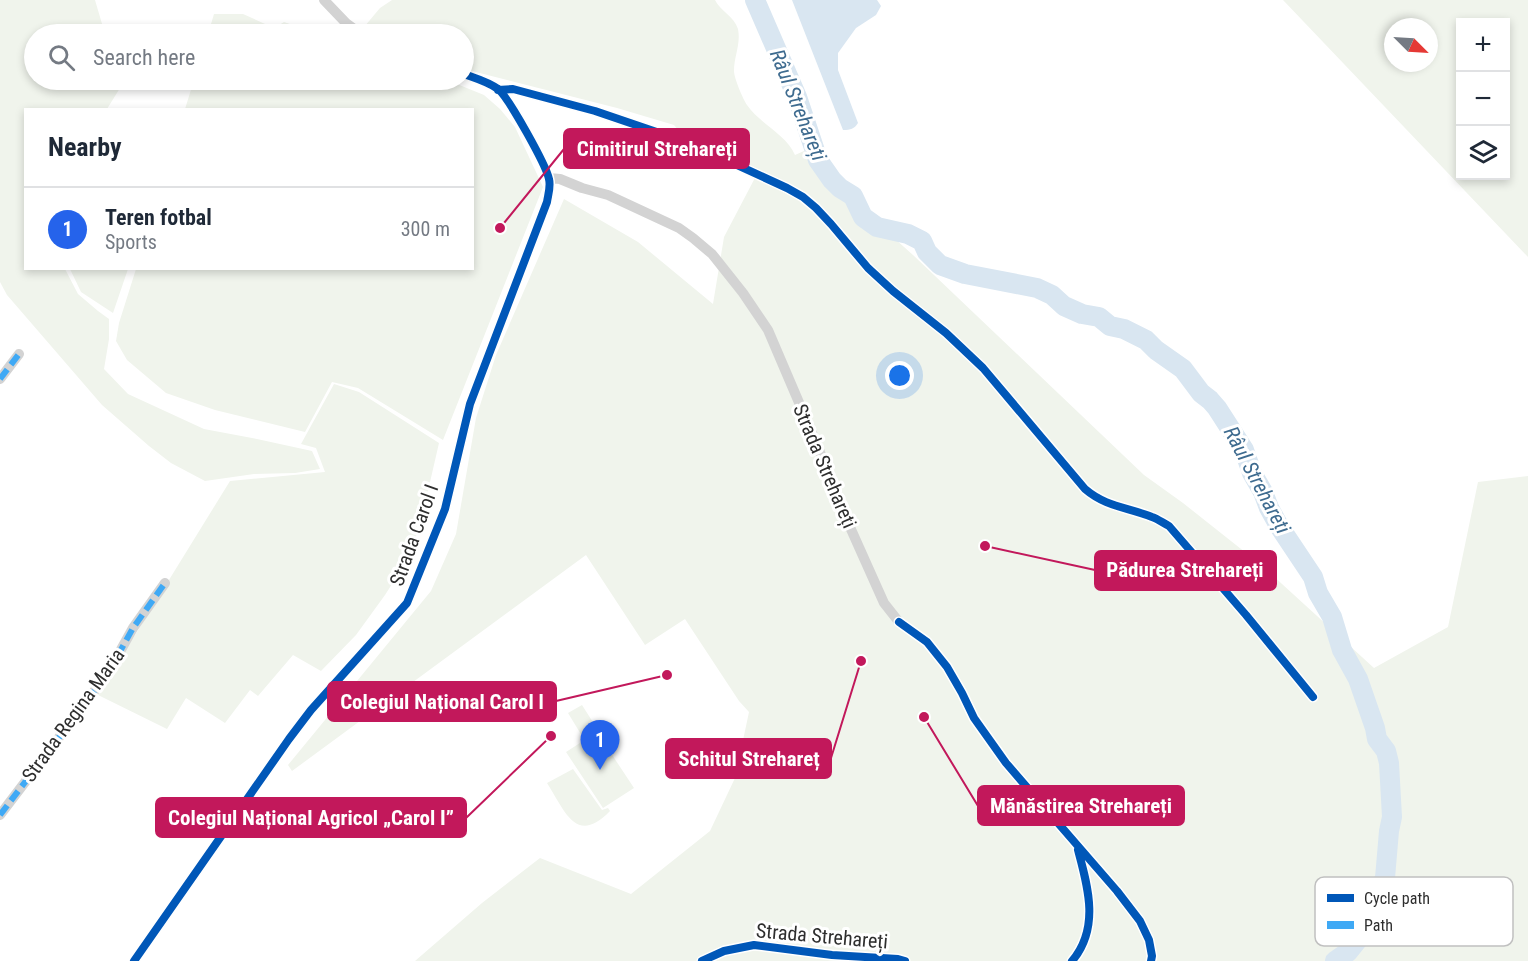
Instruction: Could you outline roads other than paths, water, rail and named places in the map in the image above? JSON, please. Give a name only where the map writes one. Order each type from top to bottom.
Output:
[{"type":"street","points":[[324,0],[347,24]]},
{"type":"street","points":[[474,78],[498,90],[538,153],[549,178]]},
{"type":"street","points":[[498,90],[513,89],[595,111],[688,143],[802,197],[831,224],[868,268],[946,333],[983,368],[1085,489],[1100,500],[1154,517],[1169,526],[1239,606],[1313,697]]},
{"type":"street","name":"Strada Strehareți","points":[[549,178],[560,179],[608,195],[679,228],[712,254],[743,293],[768,330],[819,447],[841,507],[884,603],[899,622],[927,642],[947,667],[974,718],[999,754],[1140,921],[1149,940],[1151,961]]},
{"type":"street","name":"Strada Carol I","points":[[134,961],[311,710],[407,603],[445,509],[470,404],[547,202],[549,178]]},
{"type":"street","points":[[0,380],[19,354]]},
{"type":"street","name":"Strada Regina Maria","points":[[0,816],[108,673],[133,628],[165,583]]},
{"type":"street","name":"Strada Strehareți","points":[[1072,961],[1086,939],[1090,918],[1089,897],[1076,844]]},
{"type":"street","name":"Strada Strehareți","points":[[702,961],[724,951],[754,945],[905,961]]},
{"type":"waterway","name":"Râul Strehareți","points":[[755,0],[797,97],[818,160],[832,180],[853,196],[863,217],[877,227],[908,234],[922,241],[927,252],[940,265],[965,274],[1037,288],[1052,295],[1064,306],[1082,314],[1099,317],[1110,326],[1124,329],[1146,340],[1183,369],[1201,393],[1217,408],[1244,450],[1252,473],[1279,526],[1313,577],[1318,593],[1332,617],[1342,650],[1358,679],[1377,739],[1386,751],[1389,763],[1392,817],[1385,877]]},
{"type":"waterway","name":"Râul Strehareți","points":[[1335,961],[1353,946]]},
{"type":"place","name":"Cimitirul Strehareți","points":[[500,228]]},
{"type":"place","name":"Pădurea Strehareți","points":[[985,546]]},
{"type":"place","name":"Schitul Strehareț","points":[[861,661]]},
{"type":"place","name":"Colegiul Național Carol l","points":[[667,675]]},
{"type":"place","name":"Mănăstirea Strehareți","points":[[924,717]]},
{"type":"place","name":"Colegiul Național Agricol „Carol I”","points":[[551,736]]},
{"type":"place","name":"Teren fotbal","points":[[600,770]]}]
